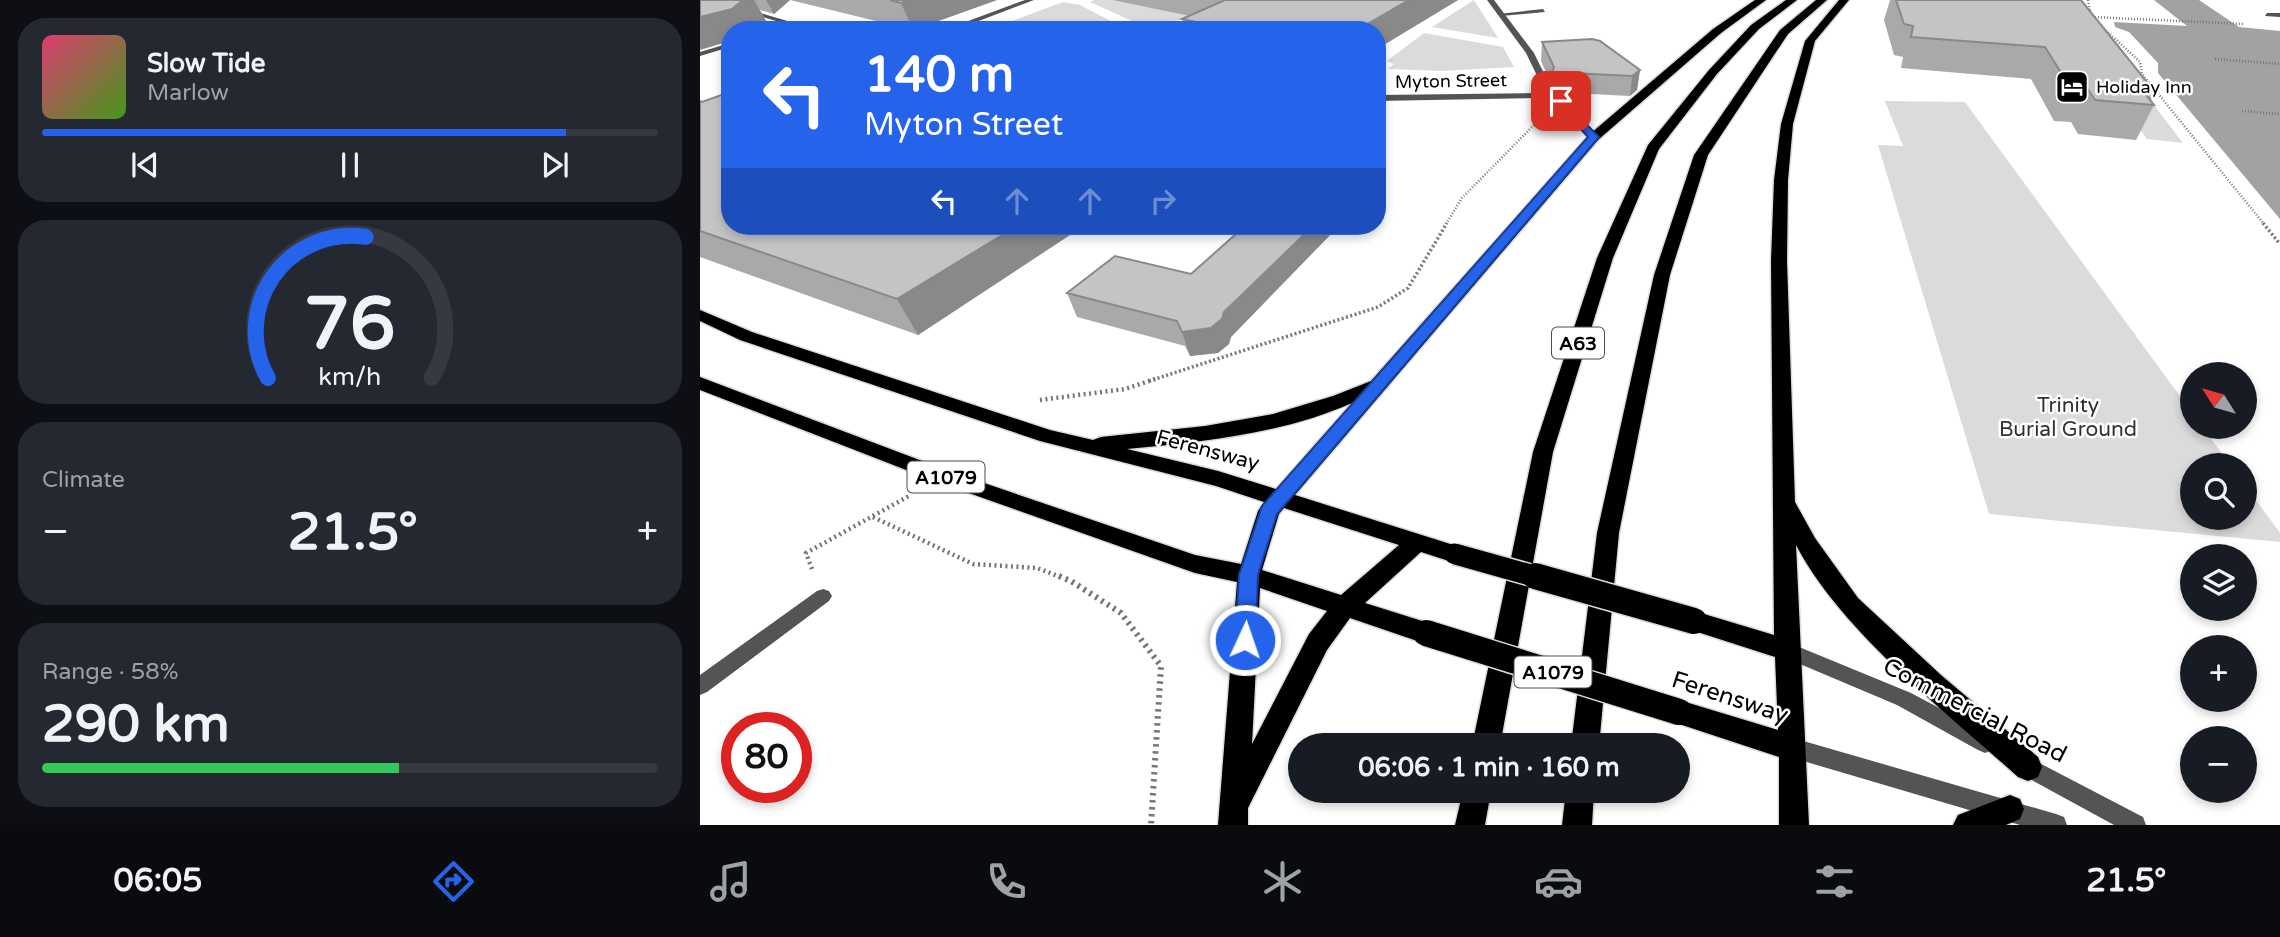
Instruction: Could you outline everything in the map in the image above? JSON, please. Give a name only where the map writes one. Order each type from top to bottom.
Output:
[{"type":"highway","points":[[1233,817],[1249,575],[1269,511],[1594,137],[1717,31],[1761,0]]},
{"type":"highway","name":"A63","points":[[1489,733],[1543,452],[1605,258],[1653,148],[1713,72],[1755,27],[1792,0]]},
{"type":"highway","points":[[1586,733],[1608,533],[1662,275],[1701,155],[1784,32],[1822,0]]},
{"type":"highway","points":[[1794,825],[1787,650],[1779,261],[1782,180],[1787,124],[1810,41],[1844,0]]},
{"type":"highway","name":"Ferensway","points":[[700,315],[746,337],[1009,423],[1218,479],[1455,554],[1787,650]]},
{"type":"highway","name":"A1079","points":[[700,383],[939,475],[1195,564],[1249,575]]},
{"type":"highway","points":[[1087,446],[1209,434],[1334,405],[1379,383]]},
{"type":"highway","points":[[1786,504],[1807,544],[1850,605],[1932,683],[2028,767]]},
{"type":"highway","points":[[1233,817],[1318,642],[1345,606],[1417,542]]},
{"type":"highway","name":"Ferensway","points":[[1249,575],[1793,748]]},
{"type":"highway","points":[[1470,825],[1475,803]]},
{"type":"highway","points":[[1577,825],[1579,803]]},
{"type":"highway","points":[[1968,825],[2010,810]]},
{"type":"street","points":[[709,0],[783,21]]},
{"type":"street","points":[[972,21],[1031,0]]},
{"type":"street","points":[[1490,0],[1520,38],[1544,78],[1547,88],[1540,95]]},
{"type":"street","points":[[1501,13],[1543,11]]},
{"type":"street","points":[[2267,15],[2280,15]]},
{"type":"street","points":[[700,54],[721,48]]},
{"type":"street","name":"Myton Street","points":[[1386,98],[1540,95],[1561,101],[1594,137]]},
{"type":"street","points":[[700,686],[823,596]]},
{"type":"street","name":"Commercial Road","points":[[1787,650],[1904,699],[2135,825]]},
{"type":"street","points":[[1793,748],[2056,825]]},
{"type":"path","points":[[2088,0],[2091,17],[2112,33],[2140,62],[2142,74],[2280,244]]},
{"type":"path","points":[[2091,17],[2247,24]]},
{"type":"path","points":[[2215,59],[2280,64]]},
{"type":"path","points":[[2242,111],[2280,114]]},
{"type":"path","points":[[1009,423],[1038,400],[1125,389],[1378,307],[1408,288],[1462,198],[1538,120],[1572,112]]},
{"type":"path","points":[[823,596],[806,552],[906,499],[939,475]]},
{"type":"path","points":[[872,516],[973,564],[1037,569],[1071,581],[1121,612],[1161,666],[1151,825]]},
{"type":"green space","points":[[1112,0],[1198,17],[1174,21],[1132,21],[1090,2]]},
{"type":"green space","points":[[1474,0],[1498,38],[1432,27]]},
{"type":"green space","points":[[1063,2],[1080,5],[1111,21],[1012,21]]},
{"type":"green space","points":[[1424,33],[1503,47],[1514,67],[1441,71],[1388,69],[1394,64],[1387,61]]},
{"type":"green space","name":"Trinity Burial Ground","points":[[1885,101],[1965,102],[2180,396],[2180,439],[2211,439],[2222,453],[2180,453],[2180,530],[2257,530],[2257,501],[2280,533],[2280,542],[1989,514],[1878,145],[1903,146]]},
{"type":"green space","points":[[2119,101],[2153,104],[2183,143],[2147,139]]},
{"type":"shaded area","points":[[2154,0],[2199,0],[2239,27],[2280,31],[2280,219],[2158,73],[2158,63],[2129,32],[2115,27],[2114,22],[2187,26]]},
{"type":"building","points":[[700,0],[743,0],[732,9],[700,17]]},
{"type":"building","points":[[1225,0],[1409,0],[1373,21],[1182,19]]},
{"type":"building","points":[[1896,0],[2081,0],[2155,92],[2143,91],[2154,105],[2095,100],[2087,88],[2070,87],[2045,47],[1911,37],[1913,26],[1904,24]]},
{"type":"building","points":[[1592,39],[1600,41],[1640,70],[1632,76],[1552,72],[1554,67],[1542,42]]},
{"type":"building","points":[[721,95],[721,235],[1002,235],[897,299],[700,231],[700,101]]},
{"type":"building","points":[[1235,235],[1304,235],[1211,328],[1182,332],[1177,321],[1067,293],[1115,256],[1191,274]]},
{"type":"place","name":"Holiday Inn","points":[[2072,87]]},
{"type":"route","points":[[1245,640],[1249,575],[1269,511],[1594,137],[1561,101]]}]
